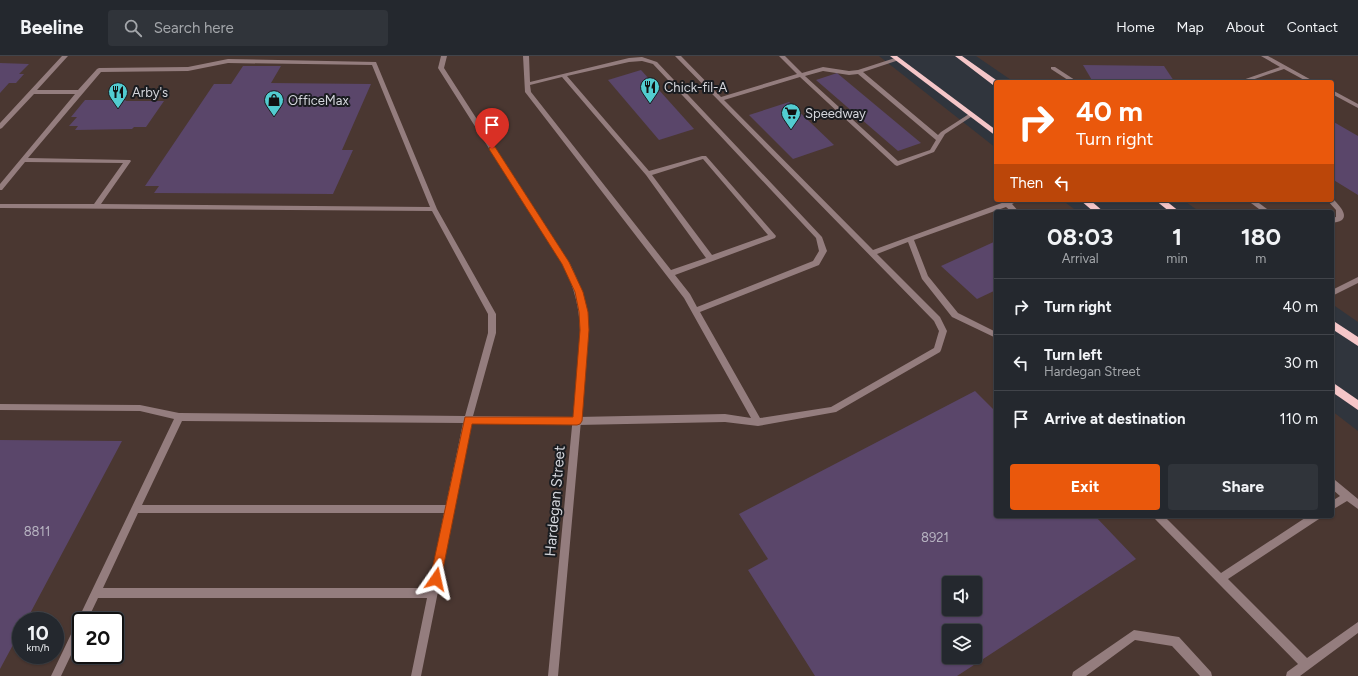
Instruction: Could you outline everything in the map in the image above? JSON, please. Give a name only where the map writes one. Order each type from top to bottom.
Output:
[{"type":"main road","points":[[958,56],[994,82]]},
{"type":"main road","points":[[895,58],[994,132]]},
{"type":"main road","points":[[1087,202],[1097,210]]},
{"type":"main road","points":[[1162,202],[1173,210]]},
{"type":"main road","points":[[1334,325],[1358,342]]},
{"type":"main road","points":[[1334,388],[1358,406]]},
{"type":"street","points":[[0,127],[65,56]]},
{"type":"street","name":"Hardegan Street","points":[[444,56],[441,66],[443,72],[566,264],[582,302],[585,330],[553,676]]},
{"type":"street","points":[[526,56],[528,92],[687,296],[758,422]]},
{"type":"street","points":[[0,407],[140,408],[179,418],[577,421],[725,418],[758,422],[833,410],[937,350],[943,331],[937,319],[678,56]]},
{"type":"street","points":[[782,56],[897,164],[932,151],[943,133],[971,115]]},
{"type":"street","points":[[1264,56],[1308,80]]},
{"type":"street","points":[[720,99],[823,69],[849,73],[859,72],[895,58]]},
{"type":"street","points":[[527,84],[629,60],[642,59],[655,63],[818,237],[823,252],[816,263],[695,310]]},
{"type":"street","points":[[0,188],[99,70],[188,69],[228,61],[374,63],[434,209],[492,314],[492,333],[468,420],[416,676]]},
{"type":"street","points":[[1246,80],[1284,67]]},
{"type":"street","points":[[1054,68],[1072,80]]},
{"type":"street","points":[[859,72],[939,139]]},
{"type":"street","points":[[564,76],[648,174],[711,259]]},
{"type":"street","points":[[32,92],[80,92]]},
{"type":"street","points":[[1334,93],[1358,106]]},
{"type":"street","points":[[1334,99],[1340,96]]},
{"type":"street","points":[[648,174],[704,157],[772,236],[669,274]]},
{"type":"street","points":[[23,160],[128,161],[96,207]]},
{"type":"street","points":[[871,253],[1012,202]]},
{"type":"street","points":[[1253,202],[1265,210]]},
{"type":"street","points":[[1332,202],[1338,209],[1340,218],[1334,220]]},
{"type":"street","points":[[1007,204],[1014,210]]},
{"type":"street","points":[[0,206],[434,209]]},
{"type":"street","points":[[910,239],[925,277],[955,315],[994,334]]},
{"type":"street","points":[[1334,292],[1358,280]]},
{"type":"street","points":[[86,612],[179,418]]},
{"type":"street","points":[[1334,486],[1358,505]]},
{"type":"street","points":[[1334,505],[1347,496]]},
{"type":"street","points":[[136,509],[450,509]]},
{"type":"street","points":[[1160,518],[1306,665]]},
{"type":"street","points":[[1220,579],[1313,518]]},
{"type":"street","points":[[95,593],[433,593]]},
{"type":"street","points":[[1292,676],[1358,627]]},
{"type":"street","points":[[1077,676],[1134,635],[1175,641],[1207,676]]},
{"type":"street","points":[[56,676],[72,641]]},
{"type":"shaded area","points":[[0,56],[879,56],[994,146],[994,202],[1065,202],[1075,210],[994,210],[994,518],[1334,518],[1334,413],[1358,431],[1358,676],[0,676]]},
{"type":"shaded area","points":[[976,56],[1358,56],[1358,322],[1334,305],[1334,210],[1197,210],[1186,202],[1334,202],[1334,80],[1011,80]]},
{"type":"building","points":[[0,63],[29,64],[19,74],[24,74],[16,83],[9,83],[0,93]]},
{"type":"building","points":[[1083,65],[1164,66],[1173,80],[1092,80]]},
{"type":"building","name":"OfficeMax","points":[[243,66],[281,66],[271,83],[371,84],[342,150],[353,150],[333,194],[154,193],[159,186],[145,186],[214,84],[231,84]]},
{"type":"building","name":"Chick-fil-A","points":[[641,70],[694,129],[659,140],[608,80]]},
{"type":"building","points":[[837,73],[921,143],[898,151],[816,80]]},
{"type":"building","name":"Arby's","points":[[85,100],[164,101],[146,127],[134,127],[132,129],[75,130],[78,126],[69,126],[77,117],[71,117]]},
{"type":"building","name":"Speedway","points":[[789,102],[834,145],[793,159],[749,115]]},
{"type":"building","points":[[1334,122],[1358,136],[1358,195],[1334,180]]},
{"type":"building","points":[[994,242],[994,291],[977,299],[941,266]]},
{"type":"building","points":[[975,391],[994,410],[994,518],[1097,518],[1136,559],[982,660],[982,624],[942,624],[942,664],[975,664],[957,676],[815,676],[748,570],[768,559],[739,514]]},
{"type":"building","points":[[0,440],[122,441],[31,612],[12,612],[12,647],[0,669]]},
{"type":"place","name":"Chick-fil-A","points":[[650,104]]},
{"type":"place","name":"Arby's","points":[[118,109]]},
{"type":"place","name":"OfficeMax","points":[[274,117]]},
{"type":"place","name":"Speedway","points":[[791,130]]},
{"type":"route","points":[[436,579],[468,420],[577,421],[585,330],[584,312],[579,292],[566,264],[492,149]]}]
